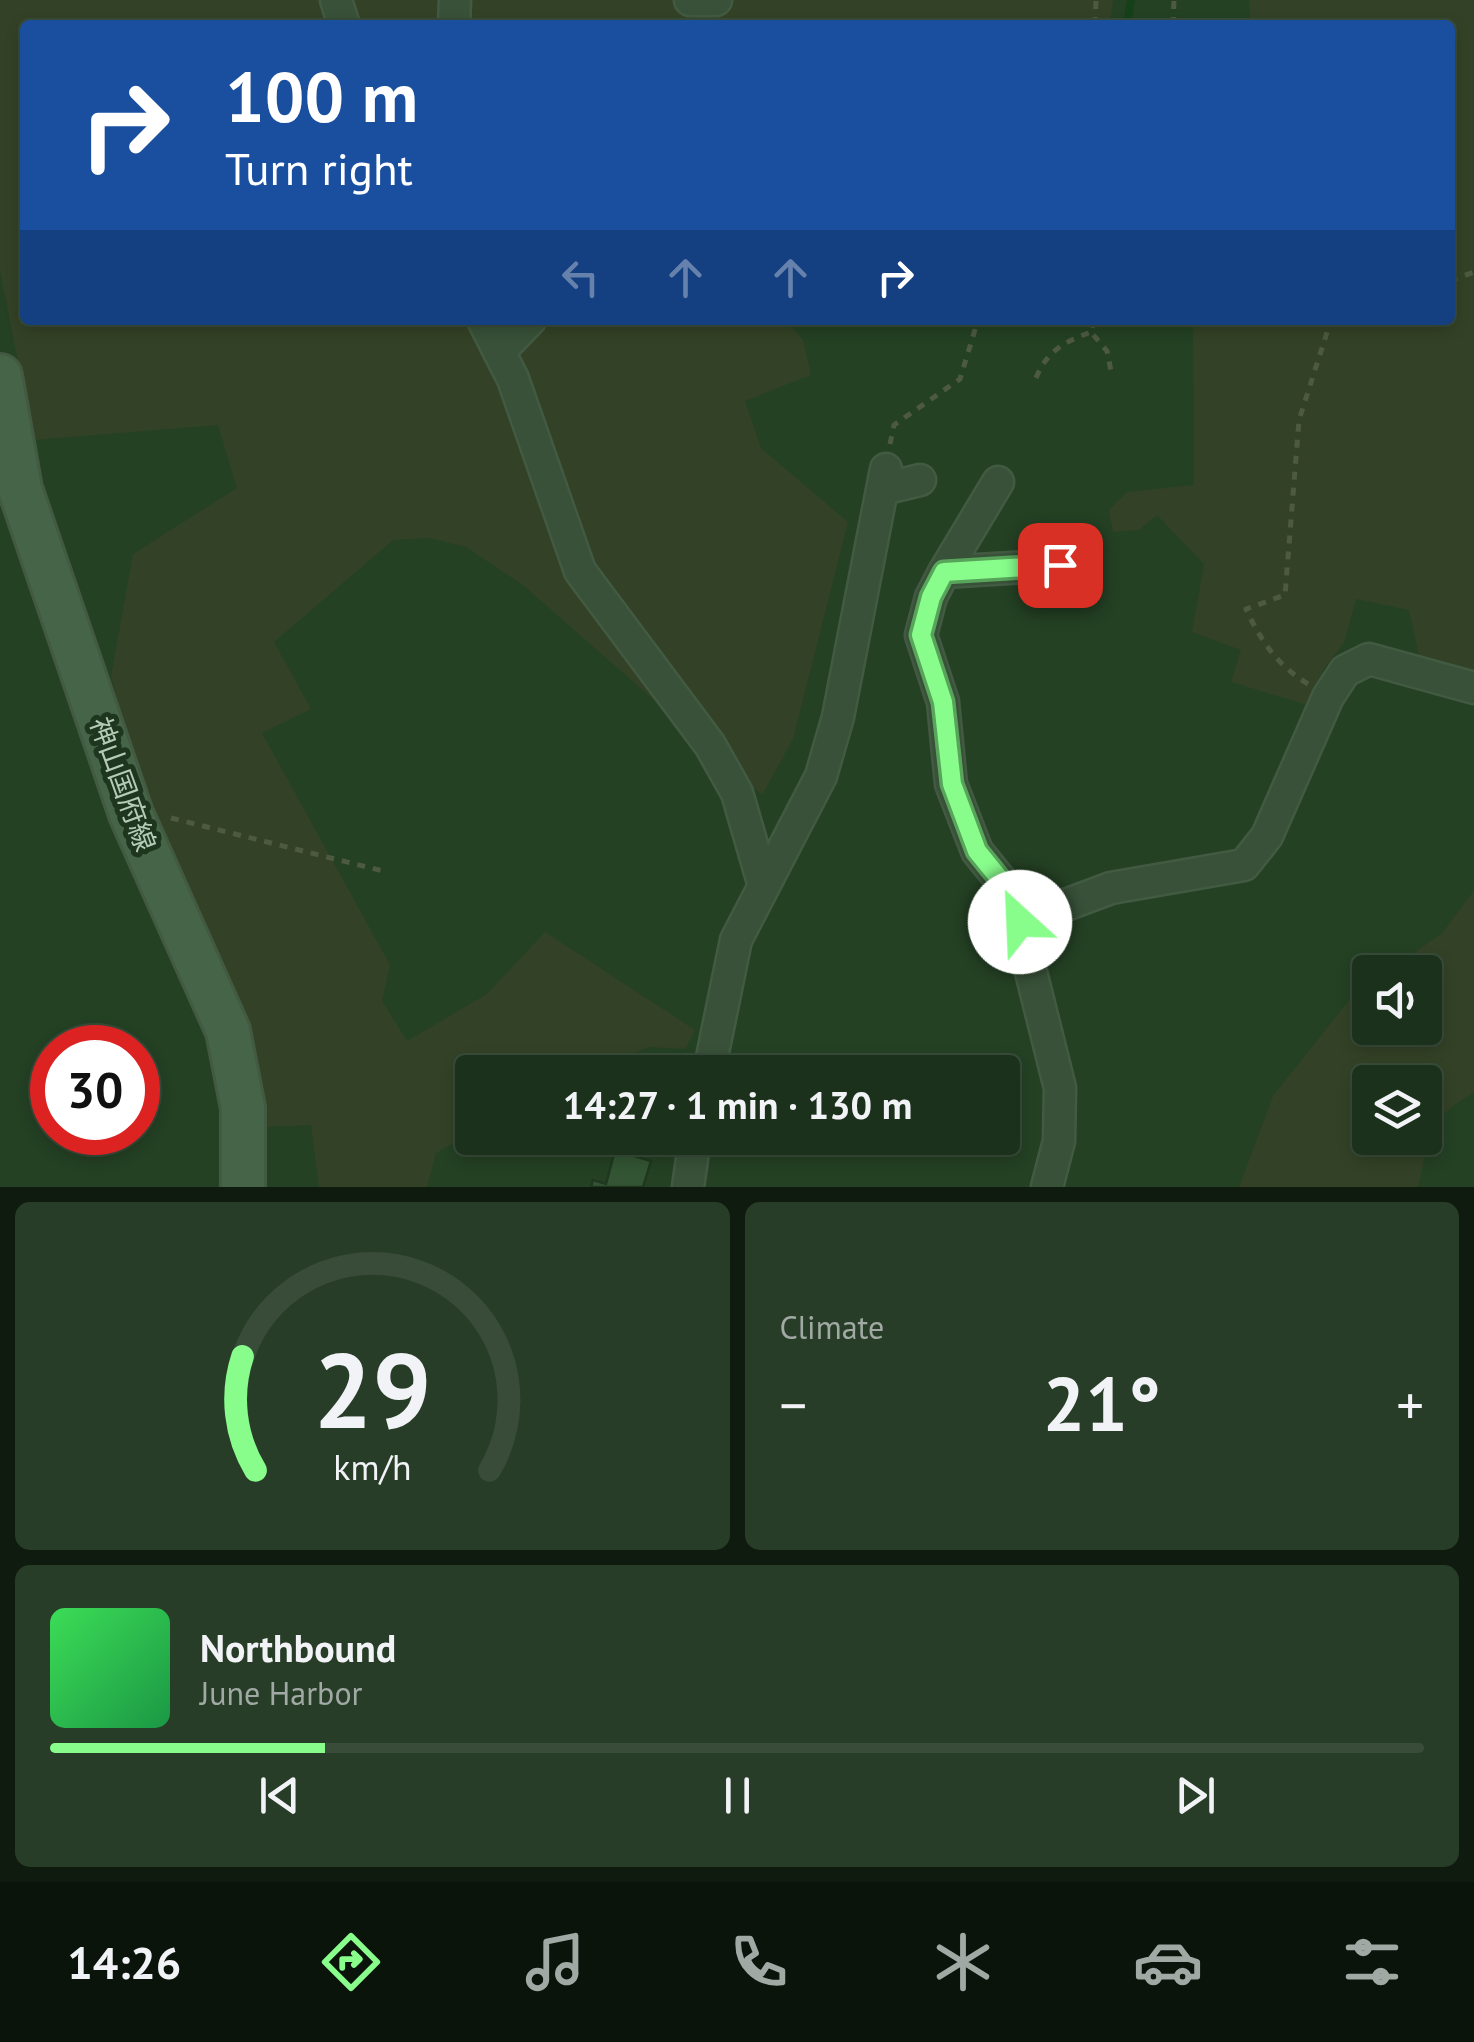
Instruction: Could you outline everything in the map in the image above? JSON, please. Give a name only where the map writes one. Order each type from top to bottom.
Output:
[{"type":"main road","name":"神山国府線","points":[[0,376],[20,488],[131,814],[228,1031],[243,1108],[243,1187]]},
{"type":"street","points":[[690,0],[716,0]]},
{"type":"street","points":[[486,325],[513,379],[580,571],[710,745],[737,792],[764,886]]},
{"type":"street","points":[[500,352],[525,325]]},
{"type":"street","points":[[712,1055],[736,940],[821,776],[838,718],[885,479],[920,480]]},
{"type":"street","points":[[998,482],[931,597],[921,635],[943,702],[952,784],[977,851],[1007,888],[1020,922],[1060,1088],[1059,1140],[1047,1187]]},
{"type":"street","points":[[944,572],[1060,565]]},
{"type":"street","points":[[1020,922],[1111,888],[1244,866],[1267,836],[1328,698],[1345,671],[1369,659],[1474,688]]},
{"type":"street","points":[[688,1187],[693,1155]]},
{"type":"path","points":[[885,479],[894,425],[960,379],[976,325]]},
{"type":"path","points":[[1091,332],[1093,325]]},
{"type":"path","points":[[1328,698],[1288,672],[1261,642],[1246,609],[1286,595],[1299,420],[1329,325]]},
{"type":"path","points":[[1091,332],[1107,351],[1111,370]]},
{"type":"path","points":[[1036,378],[1043,361],[1062,342],[1091,332]]},
{"type":"path","points":[[168,817],[387,872]]},
{"type":"green space","points":[[0,0],[1113,0],[1111,20],[20,20],[20,325],[790,325],[803,340],[811,375],[745,401],[761,448],[848,522],[793,739],[762,795],[524,586],[466,547],[429,538],[393,540],[274,642],[311,709],[262,733],[390,965],[382,1001],[407,1041],[487,994],[545,932],[695,1030],[685,1049],[649,1047],[630,1055],[455,1055],[455,1142],[436,1153],[427,1187],[319,1187],[311,1125],[265,1127],[243,1015],[144,800],[111,676],[133,554],[237,488],[218,425],[33,440],[0,270]]},
{"type":"green space","points":[[1249,0],[1474,0],[1474,672],[1445,673],[1420,660],[1409,610],[1356,599],[1344,643],[1323,670],[1311,706],[1231,682],[1241,650],[1192,632],[1204,564],[1157,515],[1139,530],[1113,532],[1109,510],[1127,492],[1194,485],[1193,325],[1455,325],[1455,20],[1250,20]]},
{"type":"green space","points":[[1474,891],[1474,1092],[1442,1116],[1442,1065],[1352,1065],[1352,1155],[1425,1155],[1418,1187],[1239,1187],[1273,1096],[1352,998],[1352,1045],[1442,1045],[1442,955],[1411,955],[1442,933]]},
{"type":"building","points":[[614,1155],[651,1161],[643,1187],[591,1187],[593,1180],[606,1184]]},
{"type":"waterway","points":[[1128,20],[1131,0]]},
{"type":"route","points":[[1020,922],[1007,888],[977,851],[952,784],[943,702],[921,635],[931,597],[944,572],[1060,565]]}]
